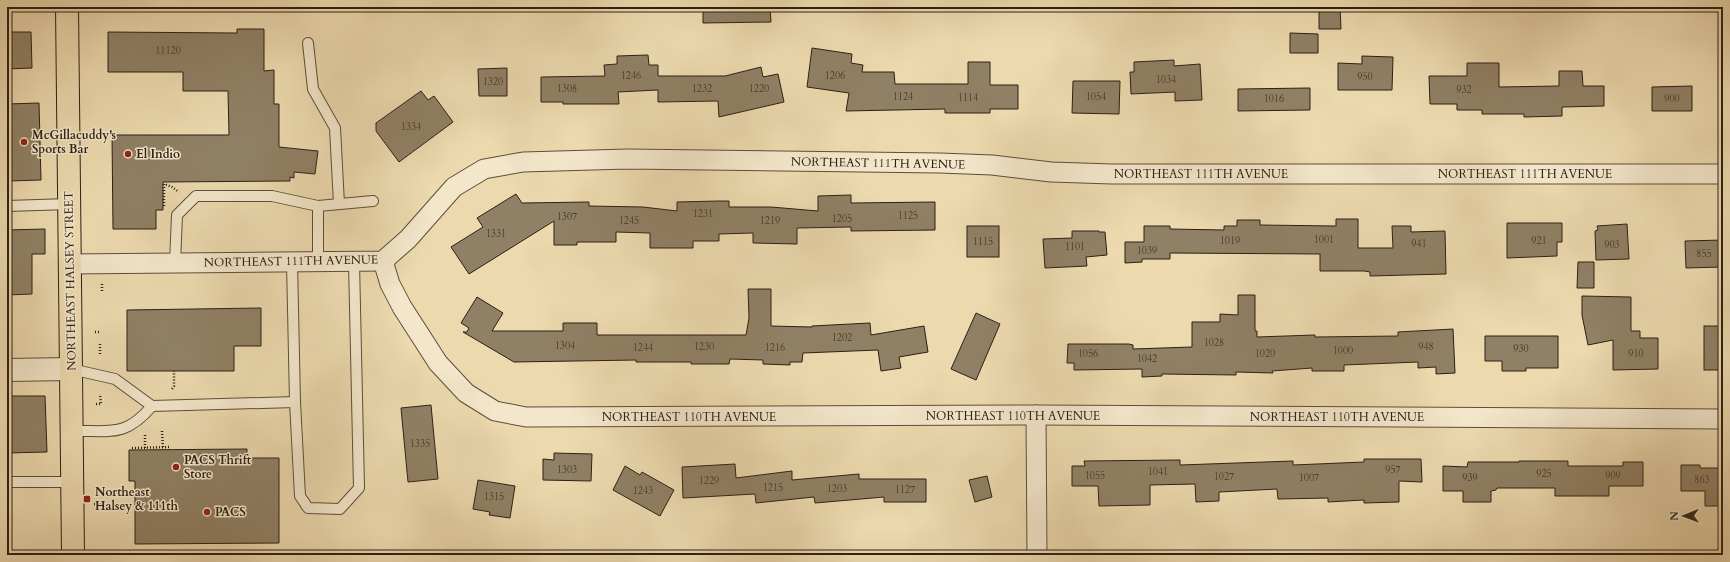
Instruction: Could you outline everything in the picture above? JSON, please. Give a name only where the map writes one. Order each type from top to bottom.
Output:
[{"type":"main road","name":"NORTHEAST HALSEY STREET","points":[[67,7],[73,555]]},
{"type":"street","name":"NORTHEAST 111TH AVENUE","points":[[70,264],[383,261],[408,239],[454,188],[484,169],[523,162],[628,159],[940,162],[992,165],[1051,172],[1112,174],[1723,174]]},
{"type":"street","name":"NORTHEAST 110TH AVENUE","points":[[383,261],[395,295],[438,362],[466,393],[495,411],[526,417],[1036,415],[1723,418]]},
{"type":"street","points":[[7,370],[71,369]]},
{"type":"street","points":[[1036,415],[1037,555]]},
{"type":"lane","points":[[308,43],[313,89],[334,128],[339,204]]},
{"type":"lane","points":[[175,262],[177,215],[196,196],[272,196],[318,206],[373,201]]},
{"type":"lane","points":[[7,206],[69,204]]},
{"type":"lane","points":[[318,206],[318,262]]},
{"type":"lane","points":[[292,262],[295,402],[300,496],[308,508],[340,509],[359,488],[354,262]]},
{"type":"lane","points":[[71,369],[115,379],[152,406],[295,402]]},
{"type":"lane","points":[[72,431],[117,430],[128,428],[142,418],[152,406]]},
{"type":"lane","points":[[7,482],[72,482]]},
{"type":"path","points":[[102,282],[102,292]]},
{"type":"path","points":[[95,332],[100,332]]},
{"type":"path","points":[[100,344],[100,355]]},
{"type":"path","points":[[96,404],[101,404],[100,394]]},
{"type":"path","points":[[162,431],[163,448]]},
{"type":"path","points":[[132,448],[171,447]]},
{"type":"path","points":[[97,504],[102,504]]},
{"type":"building","points":[[703,7],[770,7],[771,22],[703,23]]},
{"type":"building","points":[[1319,7],[1340,7],[1341,29],[1319,29]]},
{"type":"building","points":[[237,29],[264,29],[264,71],[274,70],[274,104],[279,104],[279,147],[318,151],[315,174],[294,172],[294,178],[290,177],[290,181],[163,182],[163,210],[156,210],[156,229],[113,229],[112,135],[229,135],[228,91],[183,91],[183,72],[108,72],[108,32],[237,33]]},
{"type":"building","points":[[7,32],[31,32],[32,68],[7,69]]},
{"type":"building","points":[[1290,33],[1318,34],[1318,53],[1290,53]]},
{"type":"building","points":[[812,48],[852,54],[851,63],[863,65],[862,72],[894,72],[895,84],[968,84],[968,62],[990,62],[990,85],[1018,85],[1018,109],[990,109],[990,113],[945,113],[945,109],[846,111],[849,93],[807,87]]},
{"type":"building","points":[[648,55],[649,65],[658,65],[658,76],[725,76],[761,67],[763,77],[778,74],[784,102],[719,117],[718,101],[658,102],[658,90],[618,92],[619,104],[563,104],[563,102],[541,102],[541,77],[605,76],[604,65],[617,64],[617,56]]},
{"type":"building","points":[[1362,56],[1393,57],[1392,90],[1338,90],[1338,63],[1362,64]]},
{"type":"building","points":[[1174,60],[1174,66],[1200,64],[1202,100],[1175,101],[1175,92],[1131,94],[1130,72],[1134,72],[1134,62]]},
{"type":"building","points":[[1467,63],[1499,63],[1499,87],[1559,86],[1559,71],[1582,71],[1583,86],[1604,86],[1604,106],[1562,107],[1562,116],[1524,117],[1524,114],[1482,114],[1482,110],[1457,110],[1457,104],[1430,104],[1429,76],[1467,76]]},
{"type":"building","points":[[507,68],[507,96],[479,96],[478,69]]},
{"type":"building","points":[[1073,81],[1120,81],[1119,114],[1072,113]]},
{"type":"building","points":[[1692,86],[1692,111],[1652,111],[1652,87]]},
{"type":"building","points":[[1310,88],[1310,110],[1238,111],[1238,89]]},
{"type":"building","points":[[421,91],[428,100],[434,96],[453,122],[399,162],[376,131],[376,123]]},
{"type":"building","name":"McGillacuddy's Sports Bar","points":[[39,103],[41,180],[7,181],[7,104]]},
{"type":"building","points":[[516,194],[522,203],[589,202],[589,206],[643,207],[677,211],[677,202],[729,201],[729,207],[771,207],[818,211],[818,196],[851,195],[851,203],[935,202],[935,230],[851,231],[851,227],[797,228],[797,244],[753,243],[753,233],[719,234],[719,241],[693,241],[693,248],[650,248],[650,233],[616,232],[616,242],[577,242],[577,245],[554,245],[554,221],[469,274],[451,247],[483,227],[477,218]]},
{"type":"building","points":[[1336,219],[1358,219],[1358,248],[1393,248],[1392,226],[1411,226],[1411,232],[1445,231],[1446,274],[1370,276],[1370,272],[1364,271],[1320,271],[1320,254],[1170,253],[1170,259],[1142,259],[1142,262],[1125,263],[1125,242],[1144,242],[1144,226],[1170,226],[1170,229],[1224,230],[1224,226],[1237,226],[1237,220],[1260,220],[1260,225],[1336,226]]},
{"type":"building","points":[[1507,223],[1562,223],[1562,242],[1557,242],[1557,256],[1507,258]]},
{"type":"building","points":[[1627,224],[1629,259],[1596,260],[1595,231],[1598,230],[1597,226]]},
{"type":"building","points":[[967,226],[999,226],[999,257],[967,257]]},
{"type":"building","points":[[45,229],[45,254],[32,254],[32,294],[7,295],[7,230]]},
{"type":"building","points":[[1072,231],[1105,232],[1107,255],[1086,257],[1087,266],[1045,268],[1043,239],[1072,238]]},
{"type":"building","points":[[1723,240],[1723,267],[1686,268],[1685,241]]},
{"type":"building","points":[[1578,262],[1594,262],[1594,288],[1577,288]]},
{"type":"building","points":[[748,289],[771,289],[771,326],[812,327],[870,323],[871,335],[924,326],[928,352],[899,357],[901,368],[881,371],[878,350],[803,353],[802,362],[790,362],[790,365],[763,364],[763,360],[730,359],[729,364],[636,362],[636,360],[514,362],[463,332],[467,332],[469,328],[461,323],[477,297],[503,313],[492,331],[563,331],[563,323],[597,323],[597,335],[746,335],[749,318]]},
{"type":"building","points":[[1238,295],[1255,295],[1255,331],[1257,331],[1257,337],[1315,335],[1315,337],[1398,336],[1398,332],[1453,329],[1455,373],[1436,374],[1436,367],[1418,368],[1418,362],[1344,365],[1344,371],[1312,371],[1312,368],[1272,371],[1273,373],[1236,372],[1236,375],[1162,374],[1162,376],[1142,377],[1142,369],[1074,370],[1074,363],[1067,363],[1068,344],[1129,344],[1133,345],[1133,349],[1192,347],[1192,322],[1220,322],[1220,314],[1238,315]]},
{"type":"building","points":[[1582,296],[1631,297],[1631,331],[1640,331],[1640,338],[1658,338],[1658,369],[1613,370],[1613,340],[1588,345],[1582,315]]},
{"type":"building","points":[[261,308],[261,346],[234,346],[234,371],[127,371],[127,310]]},
{"type":"building","points":[[976,313],[1000,324],[976,380],[951,369]]},
{"type":"building","points":[[1704,326],[1723,326],[1723,370],[1704,370]]},
{"type":"building","points":[[1485,336],[1558,336],[1558,368],[1526,368],[1526,371],[1502,371],[1502,361],[1485,361]]},
{"type":"building","points":[[7,396],[45,396],[47,452],[7,453]]},
{"type":"building","points":[[431,405],[438,479],[408,482],[401,408]]},
{"type":"building","name":"PACS","points":[[247,449],[247,458],[279,458],[279,543],[135,544],[135,481],[129,481],[129,450]]},
{"type":"building","points":[[554,453],[592,454],[591,481],[543,480],[543,459],[554,460]]},
{"type":"building","points":[[1364,459],[1421,459],[1422,482],[1399,481],[1399,502],[1364,503],[1364,500],[1328,502],[1328,498],[1278,499],[1277,489],[1219,492],[1219,501],[1196,502],[1195,484],[1150,485],[1150,505],[1099,506],[1098,486],[1072,486],[1072,466],[1085,466],[1084,461],[1180,460],[1180,465],[1293,461],[1293,465],[1364,462]]},
{"type":"building","points":[[1568,461],[1568,466],[1623,466],[1623,462],[1643,462],[1643,486],[1609,486],[1609,496],[1555,496],[1555,488],[1497,488],[1496,490],[1491,491],[1491,502],[1463,502],[1463,491],[1443,491],[1443,466],[1467,467],[1468,462]]},
{"type":"building","points":[[735,464],[736,478],[792,471],[792,480],[859,474],[859,479],[926,479],[926,502],[884,502],[884,497],[815,503],[814,497],[756,503],[755,494],[683,498],[682,467]]},
{"type":"building","points":[[1681,465],[1700,465],[1700,468],[1723,468],[1723,506],[1705,506],[1705,491],[1681,491]]},
{"type":"building","points":[[625,466],[640,475],[642,472],[674,490],[660,516],[613,490]]},
{"type":"building","points":[[987,476],[992,497],[975,502],[969,480]]},
{"type":"building","points":[[478,480],[515,486],[510,518],[489,515],[490,512],[473,509]]},
{"type":"place","name":"McGillacuddy's Sports Bar","points":[[24,142]]},
{"type":"place","name":"El Indio","points":[[128,154]]},
{"type":"place","name":"PACS Thrift Store","points":[[176,467]]},
{"type":"place","name":"Northeast Halsey & 111th","points":[[87,499]]},
{"type":"place","name":"PACS","points":[[207,512]]}]
